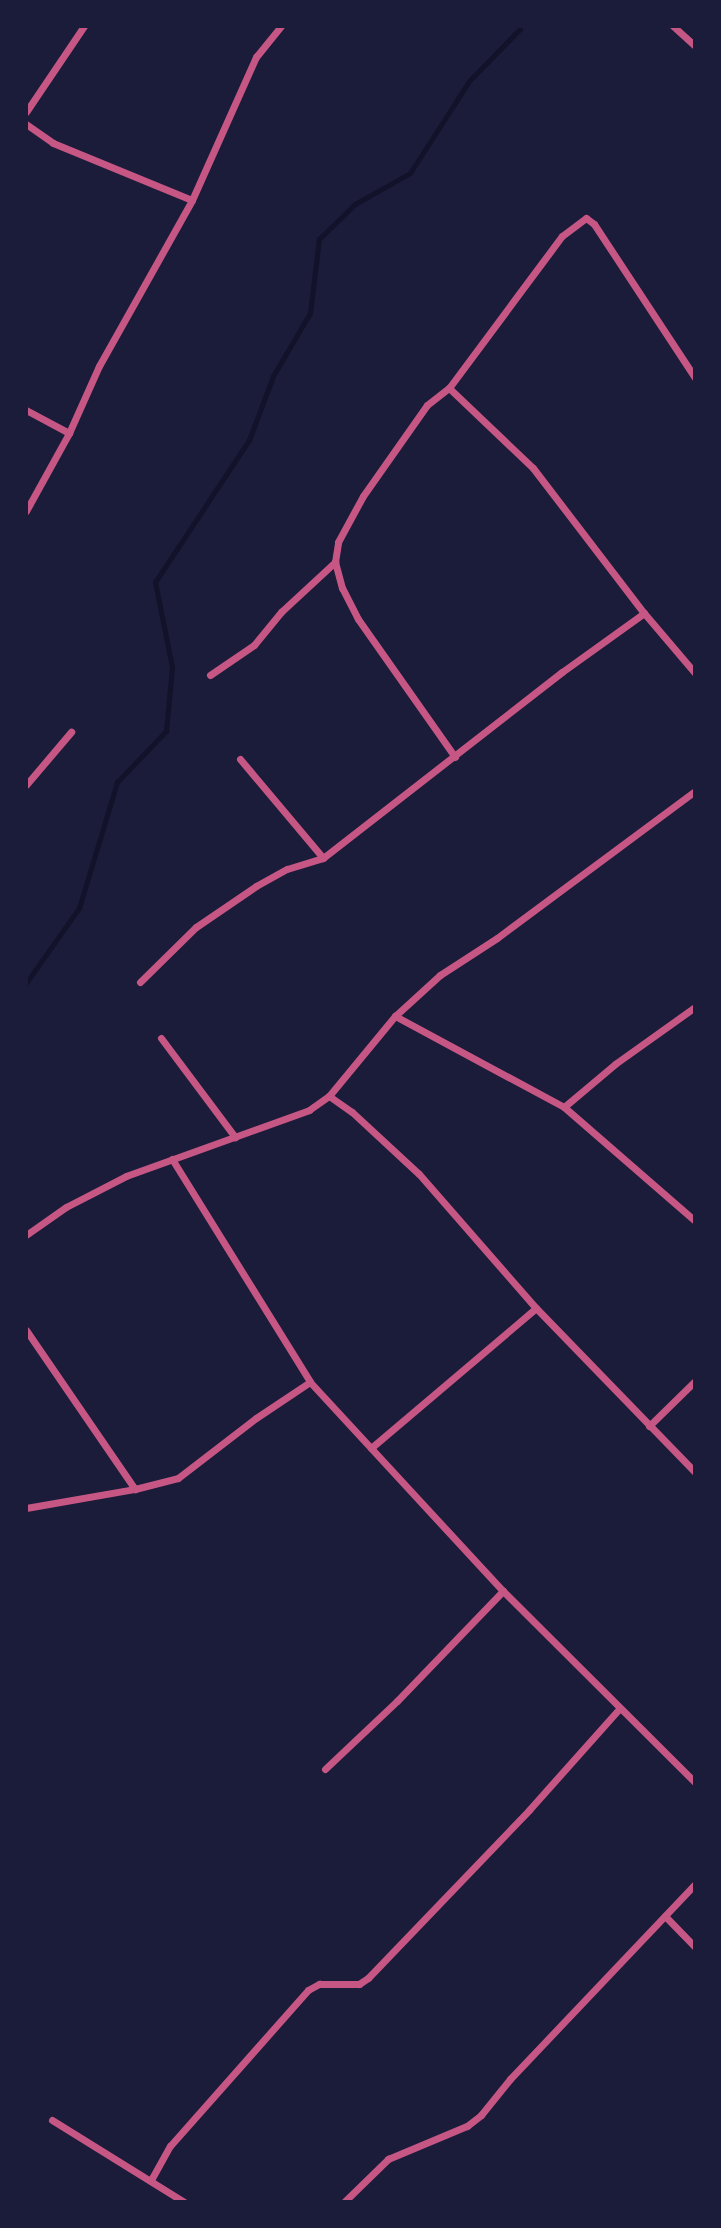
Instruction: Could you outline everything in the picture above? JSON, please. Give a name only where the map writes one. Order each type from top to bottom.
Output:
[{"type":"street","points":[[26,112],[84,26]]},
{"type":"street","points":[[26,511],[69,433],[99,366],[192,200],[256,57],[281,26]]},
{"type":"street","points":[[673,26],[695,46]]},
{"type":"street","points":[[26,124],[53,143],[192,200]]},
{"type":"street","points":[[455,757],[358,619],[342,588],[335,562],[338,542],[363,496],[426,405],[449,388],[562,236],[586,218],[594,224],[695,379]]},
{"type":"street","points":[[449,388],[533,468],[644,613],[695,673]]},
{"type":"street","points":[[26,410],[69,433]]},
{"type":"street","points":[[210,675],[254,645],[281,611],[335,562]]},
{"type":"street","points":[[140,982],[196,927],[256,886],[287,869],[323,858],[562,672],[644,613]]},
{"type":"street","points":[[26,785],[71,733]]},
{"type":"street","points":[[240,759],[323,858]]},
{"type":"street","points":[[26,1235],[91,1193],[172,1159],[309,1110],[329,1096],[395,1016],[440,975],[497,938],[695,791]]},
{"type":"street","points":[[564,1107],[615,1064],[695,1007]]},
{"type":"street","points":[[395,1016],[564,1107],[695,1221]]},
{"type":"street","points":[[161,1038],[235,1138]]},
{"type":"street","points":[[329,1096],[352,1112],[419,1174],[536,1308],[695,1472]]},
{"type":"street","points":[[172,1159],[310,1381],[503,1591],[695,1782]]},
{"type":"street","points":[[371,1448],[536,1308]]},
{"type":"street","points":[[26,1330],[135,1489]]},
{"type":"street","points":[[26,1508],[135,1489],[178,1478],[256,1418],[310,1381]]},
{"type":"street","points":[[649,1426],[695,1381]]},
{"type":"street","points":[[325,1769],[397,1701],[503,1591]]},
{"type":"street","points":[[151,2180],[170,2146],[308,1990],[319,1984],[359,1984],[368,1978],[529,1810],[619,1709]]},
{"type":"street","points":[[344,2202],[388,2159],[467,2126],[481,2115],[520,2069],[695,1884]]},
{"type":"street","points":[[665,1916],[695,1947]]},
{"type":"street","points":[[52,2120],[184,2202]]},
{"type":"waterway","points":[[26,983],[79,908],[117,782],[166,731],[172,667],[155,582],[249,440],[273,376],[310,313],[319,239],[355,204],[410,173],[469,81],[520,29],[519,26]]}]
